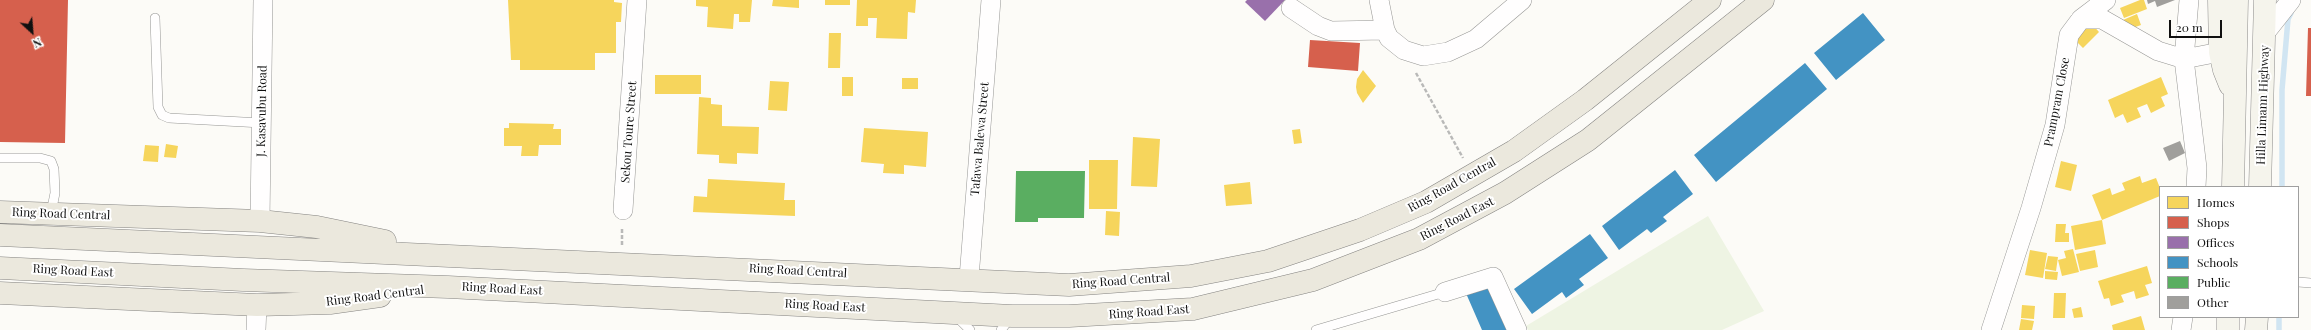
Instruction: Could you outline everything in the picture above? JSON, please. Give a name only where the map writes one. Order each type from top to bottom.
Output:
[{"type":"main road","name":"Ring Road Central","points":[[0,235],[969,278],[1069,285],[1191,276],[1268,261],[1367,227],[1426,202],[1514,151],[1585,100],[1710,0]]},
{"type":"main road","name":"Ring Road East","points":[[448,287],[951,312],[1006,323],[1069,316],[1193,309],[1314,280],[1419,238],[1505,193],[1588,140],[1764,0]]},
{"type":"main road","points":[[2219,0],[2220,52],[2224,70],[2236,99]]},
{"type":"main road","points":[[2233,186],[2238,0]]},
{"type":"main road","name":"Hilla Limann Highway","points":[[2260,186],[2265,0]]},
{"type":"main road","name":"Ring Road Central","points":[[0,212],[260,221],[317,227],[455,255]]},
{"type":"main road","name":"Ring Road East","points":[[0,268],[147,274]]},
{"type":"main road","points":[[812,305],[814,272]]},
{"type":"main road","name":"Ring Road Central","points":[[147,274],[448,287]]},
{"type":"main road","name":"Ring Road Central","points":[[0,293],[257,305],[330,303],[448,287]]},
{"type":"main road","points":[[2228,318],[2228,330]]},
{"type":"main road","points":[[2256,330],[2257,318]]},
{"type":"street","name":"J. Kasavubu Road","points":[[260,221],[264,0]]},
{"type":"street","name":"Sekou Toure Street","points":[[623,210],[637,0]]},
{"type":"street","name":"Tafawa Balewa Street","points":[[969,278],[991,0]]},
{"type":"street","points":[[1379,0],[1385,30],[1389,38],[1404,50],[1423,56],[1448,52],[1476,39],[1522,0]]},
{"type":"street","name":"Prampram Close","points":[[1991,330],[2031,208],[2055,125],[2069,35],[2081,19],[2106,0]]},
{"type":"street","points":[[2189,0],[2184,59],[2197,168],[2196,186]]},
{"type":"street","points":[[2265,33],[2291,0]]},
{"type":"street","points":[[1291,8],[1318,26],[1331,31],[1385,30]]},
{"type":"street","points":[[2081,19],[2102,19],[2158,51],[2184,59],[2220,52]]},
{"type":"street","points":[[1445,292],[1493,277],[1517,330]]},
{"type":"street","points":[[256,330],[257,305]]},
{"type":"street","points":[[2181,330],[2183,318]]},
{"type":"lane","points":[[155,18],[158,107],[162,115],[169,118],[262,123]]},
{"type":"lane","points":[[0,158],[40,158],[51,161],[54,169],[55,193],[51,214]]},
{"type":"lane","points":[[2299,282],[2311,283]]},
{"type":"lane","points":[[1316,330],[1445,292]]},
{"type":"lane","points":[[951,312],[970,330]]},
{"type":"path","points":[[1404,50],[1472,175]]},
{"type":"path","points":[[621,263],[623,210]]},
{"type":"green space","points":[[1708,216],[1764,311],[1722,330],[1528,330],[1526,326]]},
{"type":"building: Homes","points":[[508,0],[614,0],[614,2],[622,3],[621,22],[616,22],[616,53],[595,53],[595,70],[520,70],[520,60],[511,60]]},
{"type":"building: Homes","points":[[696,0],[752,0],[750,22],[739,22],[739,14],[734,14],[733,29],[707,27],[708,7],[696,6]]},
{"type":"building: Homes","points":[[773,0],[799,0],[799,8],[772,6]]},
{"type":"building: Homes","points":[[825,0],[850,0],[850,5],[825,5]]},
{"type":"building: Homes","points":[[857,0],[916,0],[915,13],[908,12],[907,39],[876,38],[877,18],[868,18],[868,26],[856,26]]},
{"type":"building: Homes","points":[[2140,0],[2144,0],[2147,9],[2124,18],[2120,8]]},
{"type":"building: Homes","points":[[2137,14],[2141,25],[2127,30],[2123,20]]},
{"type":"building: Homes","points":[[2091,23],[2099,32],[2083,48],[2074,39]]},
{"type":"building: Homes","points":[[829,33],[841,33],[840,68],[828,68]]},
{"type":"building: Homes","points":[[1363,70],[1376,86],[1363,103],[1357,93],[1356,87],[1357,79]]},
{"type":"building: Homes","points":[[655,75],[701,75],[701,94],[655,94]]},
{"type":"building: Homes","points":[[842,77],[853,77],[853,96],[842,96]]},
{"type":"building: Homes","points":[[2161,77],[2168,94],[2161,97],[2165,106],[2151,113],[2147,104],[2137,108],[2141,117],[2127,123],[2123,114],[2115,118],[2108,100]]},
{"type":"building: Homes","points":[[902,78],[918,78],[918,89],[902,89]]},
{"type":"building: Homes","points":[[770,81],[789,82],[787,111],[768,110]]},
{"type":"building: Homes","points":[[699,97],[711,98],[711,104],[722,105],[722,126],[759,127],[758,154],[737,153],[737,164],[719,163],[719,155],[697,154]]},
{"type":"building: Homes","points":[[509,123],[554,124],[553,129],[561,129],[561,145],[539,145],[538,156],[521,156],[522,146],[504,146],[504,128],[509,128]]},
{"type":"building: Homes","points":[[864,128],[928,132],[926,167],[904,165],[904,174],[883,173],[884,164],[861,162]]},
{"type":"building: Homes","points":[[1300,129],[1302,143],[1294,144],[1292,130]]},
{"type":"building: Homes","points":[[1133,137],[1160,139],[1157,187],[1131,186]]},
{"type":"building: Homes","points":[[166,144],[178,146],[176,158],[164,157]]},
{"type":"building: Homes","points":[[145,145],[159,146],[158,162],[143,161]]},
{"type":"building: Homes","points":[[1089,160],[1118,160],[1117,209],[1089,209]]},
{"type":"building: Homes","points":[[2061,161],[2077,165],[2071,191],[2055,187]]},
{"type":"building: Homes","points":[[2140,176],[2142,183],[2156,178],[2159,186],[2159,196],[2102,220],[2092,195],[2110,188],[2112,195],[2125,190],[2122,183]]},
{"type":"building: Homes","points":[[708,179],[785,183],[784,200],[795,200],[795,216],[693,212],[694,196],[707,197]]},
{"type":"building: Homes","points":[[1250,182],[1252,204],[1226,206],[1224,185]]},
{"type":"building: Homes","points":[[1106,211],[1120,212],[1119,236],[1105,235]]},
{"type":"building: Homes","points":[[2102,220],[2106,244],[2075,250],[2071,226]]},
{"type":"building: Homes","points":[[2056,224],[2066,224],[2065,233],[2069,233],[2069,242],[2055,242]]},
{"type":"building: Homes","points":[[2073,249],[2079,272],[2062,276],[2058,260],[2066,258],[2064,251]]},
{"type":"building: Homes","points":[[2030,250],[2047,253],[2043,278],[2025,275]]},
{"type":"building: Homes","points":[[2095,250],[2098,267],[2080,271],[2076,254]]},
{"type":"building: Homes","points":[[2048,256],[2058,257],[2056,271],[2045,269]]},
{"type":"building: Homes","points":[[2147,266],[2152,283],[2145,285],[2149,295],[2136,299],[2134,291],[2121,295],[2124,302],[2111,306],[2109,298],[2104,299],[2098,281]]},
{"type":"building: Homes","points":[[2045,271],[2058,272],[2057,280],[2045,279]]},
{"type":"building: Homes","points":[[2054,293],[2066,293],[2065,318],[2053,318]]},
{"type":"building: Homes","points":[[2022,305],[2035,306],[2034,319],[2021,318]]},
{"type":"building: Homes","points":[[2081,307],[2083,317],[2074,318],[2072,309]]},
{"type":"building: Homes","points":[[2141,316],[2145,330],[2113,330],[2112,325]]},
{"type":"building: Homes","points":[[2021,319],[2034,321],[2032,330],[2019,330]]},
{"type":"building: Shops","points":[[0,0],[68,0],[65,143],[0,142]]},
{"type":"building: Shops","points":[[2308,28],[2311,28],[2311,96],[2306,96]]},
{"type":"building: Shops","points":[[1310,40],[1360,43],[1358,71],[1308,67]]},
{"type":"building: Offices","points":[[1247,0],[1285,0],[1265,21],[1245,2]]},
{"type":"building: Schools","points":[[1863,13],[1885,40],[1836,80],[1814,53]]},
{"type":"building: Schools","points":[[1805,63],[1827,89],[1716,182],[1694,155]]},
{"type":"building: Schools","points":[[1675,170],[1693,194],[1663,217],[1667,221],[1651,233],[1647,229],[1619,250],[1602,226]]},
{"type":"building: Schools","points":[[1590,234],[1608,258],[1579,279],[1584,285],[1566,298],[1562,292],[1532,314],[1514,289]]},
{"type":"building: Schools","points":[[1491,280],[1513,330],[1482,330],[1465,291]]},
{"type":"building: Public","points":[[1016,171],[1085,171],[1084,218],[1038,218],[1038,222],[1015,222]]},
{"type":"building: Other","points":[[2147,0],[2175,0],[2157,7],[2155,1],[2148,4]]},
{"type":"building: Other","points":[[2180,141],[2185,153],[2169,161],[2163,148]]},
{"type":"waterway","points":[[2282,186],[2282,90],[2288,19],[2291,13]]},
{"type":"waterway","points":[[2279,318],[2279,330]]}]
